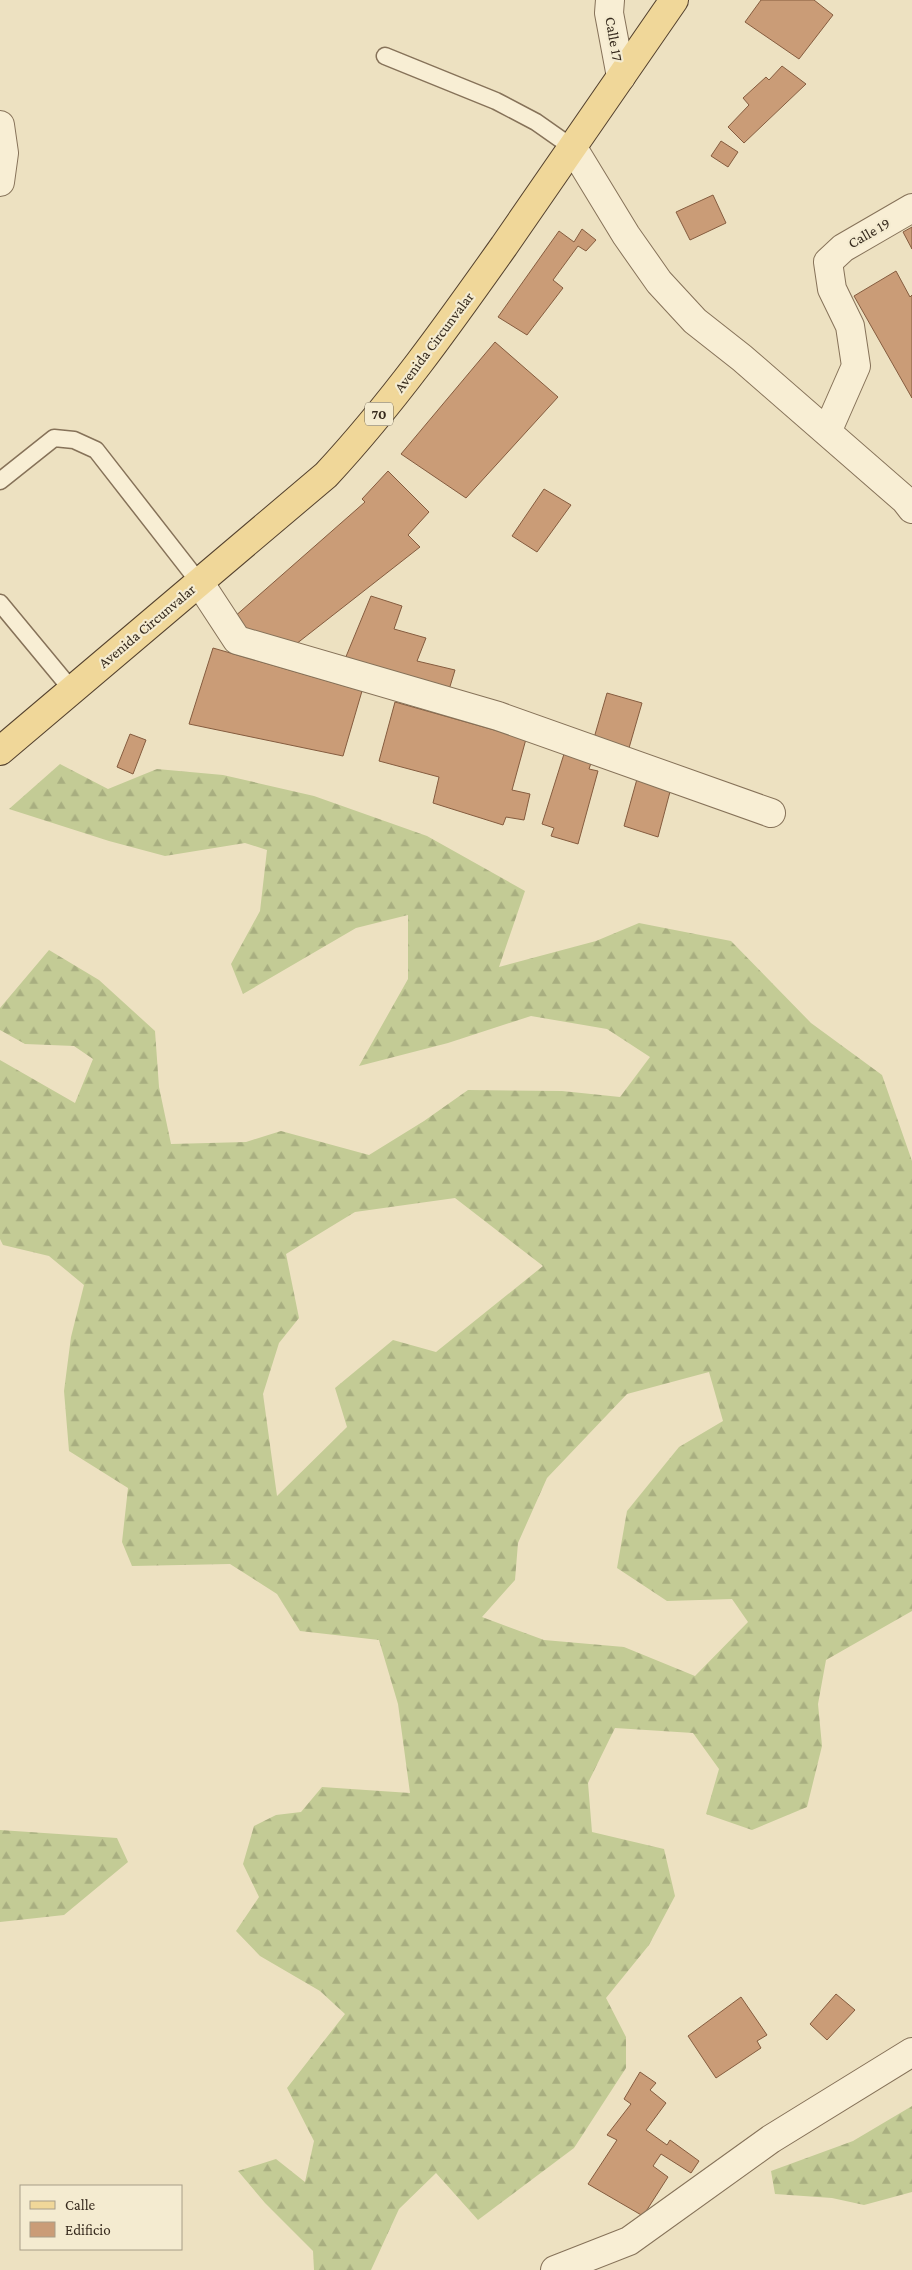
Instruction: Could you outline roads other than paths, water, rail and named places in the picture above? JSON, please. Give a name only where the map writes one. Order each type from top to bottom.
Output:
[{"type":"main road","name":"Avenida Circunvalar","points":[[0,751],[326,475],[362,437],[449,325],[674,0]]},
{"type":"street","name":"Calle 17","points":[[610,0],[609,13],[621,77]]},
{"type":"street","points":[[0,125],[4,153],[0,182]]},
{"type":"street","points":[[573,148],[626,235],[659,282],[695,321],[742,358],[826,432],[910,501]]},
{"type":"street","name":"Calle 19","points":[[826,432],[856,366],[850,326],[832,288],[828,262],[843,248],[912,208]]},
{"type":"street","points":[[200,582],[237,640],[498,716],[772,813]]},
{"type":"street","points":[[555,2270],[629,2241],[771,2140],[912,2052]]},
{"type":"lane","points":[[385,56],[496,101],[536,122],[573,148]]},
{"type":"lane","points":[[0,481],[54,438],[74,440],[96,450],[200,582]]},
{"type":"lane","points":[[0,603],[72,690]]}]
